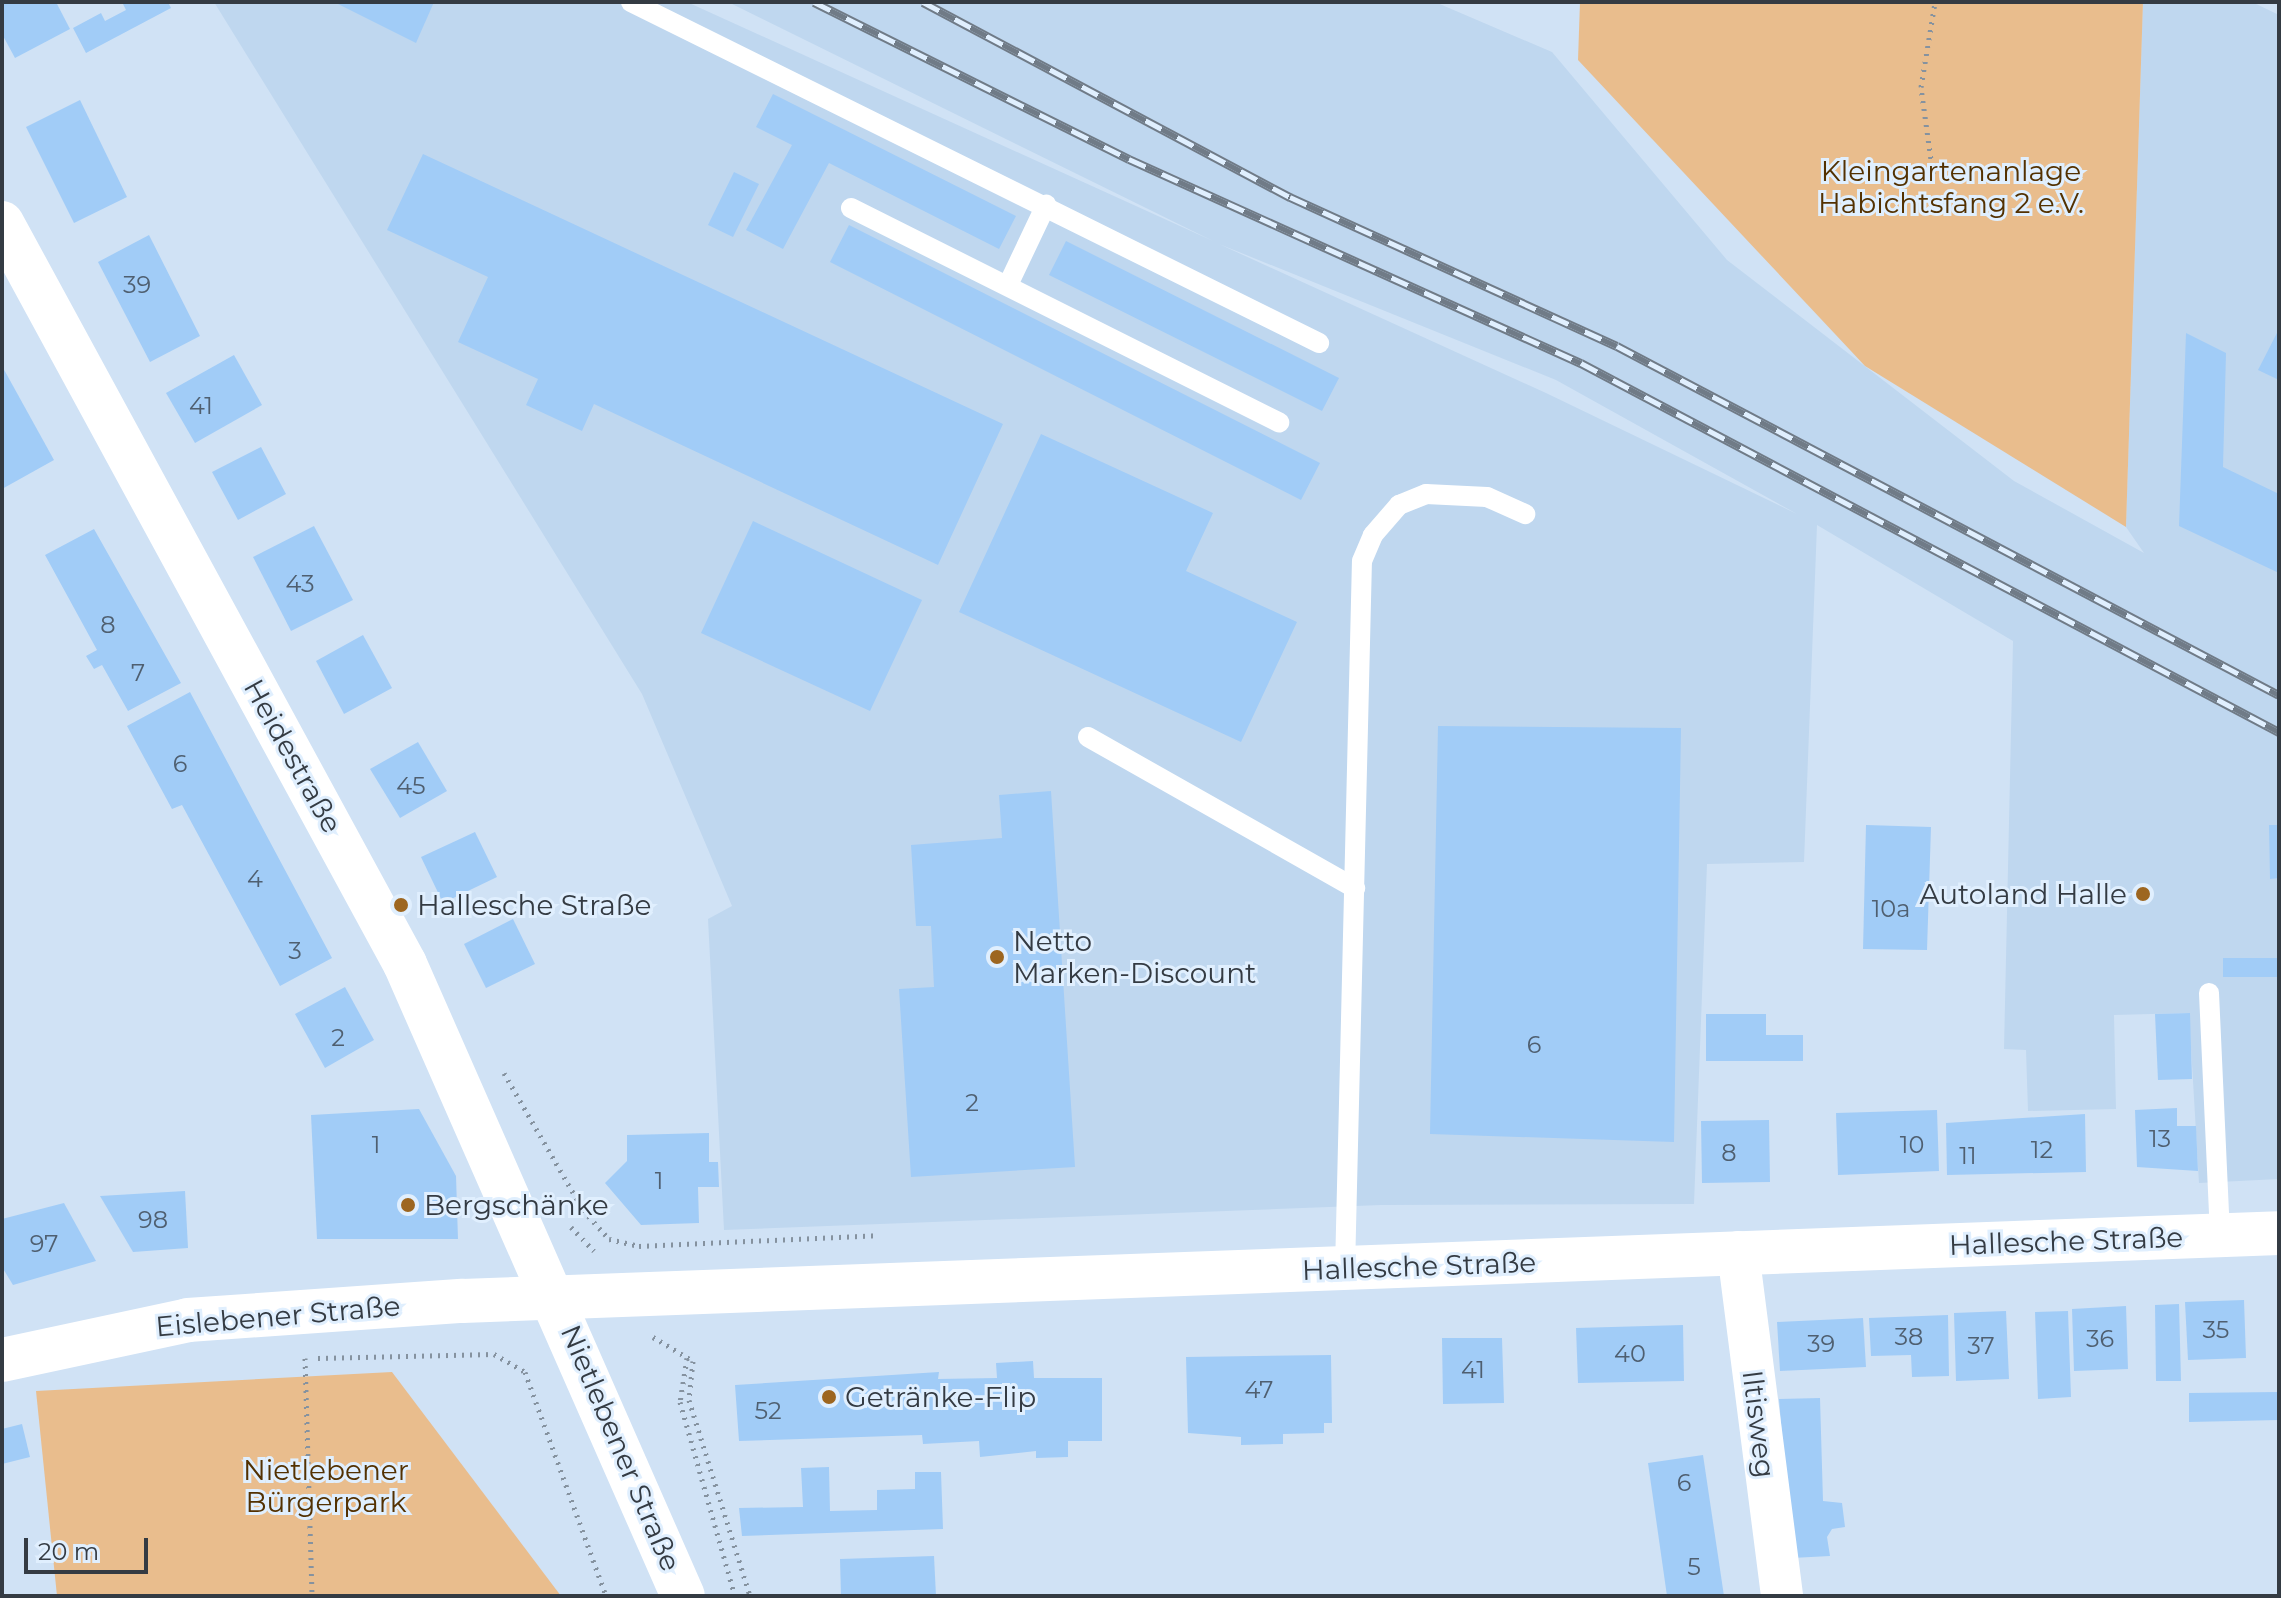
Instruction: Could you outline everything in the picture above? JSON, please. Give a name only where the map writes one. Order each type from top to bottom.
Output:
[{"type":"street","name":"Heidestraße","points":[[2,223],[405,964],[558,1301]]},
{"type":"street","name":"Hallesche Straße","points":[[558,1301],[2279,1233]]},
{"type":"street","name":"Iltisweg","points":[[1738,1252],[1782,1596]]},
{"type":"street","name":"Eislebener Straße","points":[[2,1360],[188,1320],[462,1301],[558,1301]]},
{"type":"street","name":"Nietlebener Straße","points":[[558,1301],[683,1596]]},
{"type":"lane","points":[[631,2],[1046,205],[1319,343]]},
{"type":"lane","points":[[1008,285],[1046,205]]},
{"type":"lane","points":[[851,208],[1279,422]]},
{"type":"lane","points":[[1345,1270],[1362,561],[1373,535],[1399,505],[1426,494],[1487,497],[1525,514]]},
{"type":"lane","points":[[1088,737],[1355,888]]},
{"type":"lane","points":[[2209,993],[2220,1235]]},
{"type":"path","points":[[1933,174],[1921,87],[1935,2]]},
{"type":"path","points":[[497,1062],[583,1210],[609,1239],[639,1246],[877,1235]]},
{"type":"path","points":[[563,1213],[583,1243],[611,1256]]},
{"type":"path","points":[[639,1256],[703,1254]]},
{"type":"path","points":[[641,1330],[693,1361],[689,1400],[750,1596]]},
{"type":"path","points":[[468,1352],[494,1354],[525,1372],[606,1596]]},
{"type":"path","points":[[305,1358],[312,1596]]},
{"type":"path","points":[[687,1358],[680,1402],[735,1596]]},
{"type":"shaded area","points":[[214,2],[687,2],[1213,241],[728,2],[1435,2],[1552,52],[1727,260],[2014,481],[2144,553],[2126,527],[2143,2],[2252,2],[2279,15],[2279,1179],[2199,1183],[2189,1013],[2114,1015],[2116,1109],[2028,1111],[2026,1050],[2004,1049],[2013,641],[1817,525],[1804,862],[1707,864],[1694,1204],[1381,1205],[724,1230],[708,919],[732,906],[642,694]],"holes":[[[1219,244],[1556,380],[1797,514],[1546,393]]]},
{"type":"green space","name":"Kleingartenanlage Habichtsfang 2 e.V.","points":[[1580,2],[2143,2],[2126,527],[1865,366],[1578,60]]},
{"type":"green space","name":"Nietlebener Bürgerpark","points":[[392,1372],[561,1596],[57,1596],[36,1391]]},
{"type":"building","points":[[2,2],[56,2],[70,29],[15,58],[2,34]]},
{"type":"building","points":[[122,2],[168,2],[171,8],[86,53],[73,28],[101,13],[105,21],[126,10]]},
{"type":"building","points":[[334,2],[434,2],[416,43]]},
{"type":"building","points":[[773,94],[1016,216],[999,249],[829,163],[783,249],[746,230],[792,145],[756,127]]},
{"type":"building","points":[[80,100],[127,197],[74,223],[26,127]]},
{"type":"building","points":[[423,154],[1003,424],[938,565],[594,404],[582,431],[526,405],[538,379],[458,342],[488,277],[387,230]]},
{"type":"building","points":[[734,172],[759,184],[733,237],[708,225]]},
{"type":"building","points":[[849,225],[1320,463],[1301,500],[830,262]]},
{"type":"building","points":[[149,235],[200,336],[150,362],[98,262]]},
{"type":"building","points":[[1066,241],[1339,378],[1322,411],[1049,275]]},
{"type":"building","points":[[2279,329],[2279,380],[2258,370]]},
{"type":"building","points":[[2186,333],[2226,353],[2223,467],[2279,494],[2279,573],[2179,526]]},
{"type":"building","points":[[234,355],[262,405],[195,443],[166,393]]},
{"type":"building","points":[[2,366],[54,460],[2,489]]},
{"type":"building","points":[[1041,434],[1213,513],[1186,571],[1297,622],[1241,742],[959,612]]},
{"type":"building","points":[[261,447],[286,494],[238,520],[212,472]]},
{"type":"building","points":[[753,521],[922,600],[870,711],[701,633]]},
{"type":"building","points":[[314,526],[353,600],[291,631],[253,557]]},
{"type":"building","points":[[94,529],[181,683],[128,711],[102,665],[94,669],[86,656],[97,650],[45,555]]},
{"type":"building","points":[[363,635],[392,688],[344,714],[316,661]]},
{"type":"building","points":[[190,692],[332,958],[280,986],[182,805],[172,809],[127,726]]},
{"type":"building","points":[[1438,726],[1681,728],[1674,1142],[1430,1134]]},
{"type":"building","points":[[418,742],[447,791],[400,818],[370,769]]},
{"type":"building","name":"Netto Marken-Discount","points":[[1051,791],[1075,1167],[911,1177],[899,989],[934,987],[931,926],[916,926],[911,845],[1002,838],[999,795]]},
{"type":"building","points":[[1866,825],[1931,827],[1927,950],[1863,949]]},
{"type":"building","points":[[2269,825],[2279,825],[2279,878],[2270,879]]},
{"type":"building","points":[[475,832],[497,877],[443,903],[421,857]]},
{"type":"building","points":[[513,919],[535,964],[486,988],[464,944]]},
{"type":"building","points":[[2223,958],[2279,958],[2279,977],[2223,977]]},
{"type":"building","points":[[345,987],[374,1040],[325,1068],[295,1014]]},
{"type":"building","points":[[2190,1013],[2192,1079],[2158,1080],[2155,1014]]},
{"type":"building","points":[[1706,1014],[1766,1014],[1766,1035],[1803,1035],[1803,1061],[1706,1061]]},
{"type":"building","points":[[2177,1108],[2177,1126],[2196,1126],[2198,1171],[2137,1167],[2135,1110]]},
{"type":"building","points":[[419,1109],[456,1176],[458,1239],[317,1239],[311,1115]]},
{"type":"building","points":[[1937,1110],[1939,1171],[1838,1175],[1836,1113]]},
{"type":"building","points":[[2085,1114],[2086,1172],[1947,1175],[1946,1123]]},
{"type":"building","points":[[1769,1120],[1770,1182],[1702,1183],[1701,1121]]},
{"type":"building","points":[[709,1133],[709,1162],[718,1162],[719,1187],[698,1187],[699,1223],[641,1225],[605,1183],[627,1161],[627,1135]]},
{"type":"building","points":[[185,1191],[188,1248],[133,1252],[100,1196]]},
{"type":"building","points":[[64,1203],[96,1261],[13,1285],[2,1267],[2,1219]]},
{"type":"building","points":[[2244,1300],[2246,1358],[2188,1360],[2185,1302]]},
{"type":"building","points":[[2179,1304],[2181,1381],[2156,1381],[2155,1305]]},
{"type":"building","points":[[2126,1306],[2128,1369],[2074,1371],[2072,1309]]},
{"type":"building","points":[[2006,1311],[2009,1379],[1956,1381],[1954,1313]]},
{"type":"building","points":[[2068,1311],[2071,1397],[2038,1399],[2035,1312]]},
{"type":"building","points":[[1948,1315],[1949,1376],[1912,1377],[1911,1355],[1871,1356],[1869,1318]]},
{"type":"building","points":[[1863,1318],[1866,1367],[1780,1371],[1777,1322]]},
{"type":"building","points":[[1683,1325],[1684,1381],[1578,1383],[1576,1328]]},
{"type":"building","points":[[1442,1338],[1502,1338],[1504,1403],[1443,1404]]},
{"type":"building","points":[[1331,1355],[1332,1423],[1324,1423],[1324,1433],[1283,1434],[1283,1444],[1241,1445],[1241,1437],[1188,1433],[1186,1357]]},
{"type":"building","points":[[1033,1361],[1034,1378],[1102,1378],[1102,1441],[1068,1441],[1068,1457],[1036,1458],[1036,1451],[980,1457],[979,1441],[923,1444],[922,1435],[739,1441],[735,1385],[939,1372],[938,1379],[997,1378],[996,1363]]},
{"type":"building","points":[[2279,1392],[2279,1420],[2189,1422],[2189,1393]]},
{"type":"building","points":[[1820,1398],[1823,1501],[1842,1503],[1845,1527],[1832,1529],[1827,1537],[1830,1556],[1792,1558],[1779,1399]]},
{"type":"building","points":[[22,1424],[30,1457],[2,1464],[2,1429]]},
{"type":"building","points":[[1703,1455],[1724,1596],[1667,1596],[1648,1463]]},
{"type":"building","points":[[829,1467],[830,1511],[877,1510],[877,1490],[915,1489],[915,1472],[941,1472],[943,1529],[742,1536],[739,1508],[803,1507],[801,1468]]},
{"type":"building","points":[[934,1556],[936,1596],[841,1596],[840,1559]]},
{"type":"railway","points":[[814,2],[1129,159],[1581,363],[2279,732]]},
{"type":"railway","points":[[923,2],[1290,197],[1617,346],[2279,695]]},
{"type":"place","name":"Autoland Halle","points":[[2143,894]]},
{"type":"place","name":"Hallesche Straße","points":[[401,905]]},
{"type":"place","name":"Netto Marken-Discount","points":[[997,957]]},
{"type":"place","name":"Bergschänke","points":[[408,1205]]},
{"type":"place","name":"Getränke-Flip","points":[[829,1397]]}]
